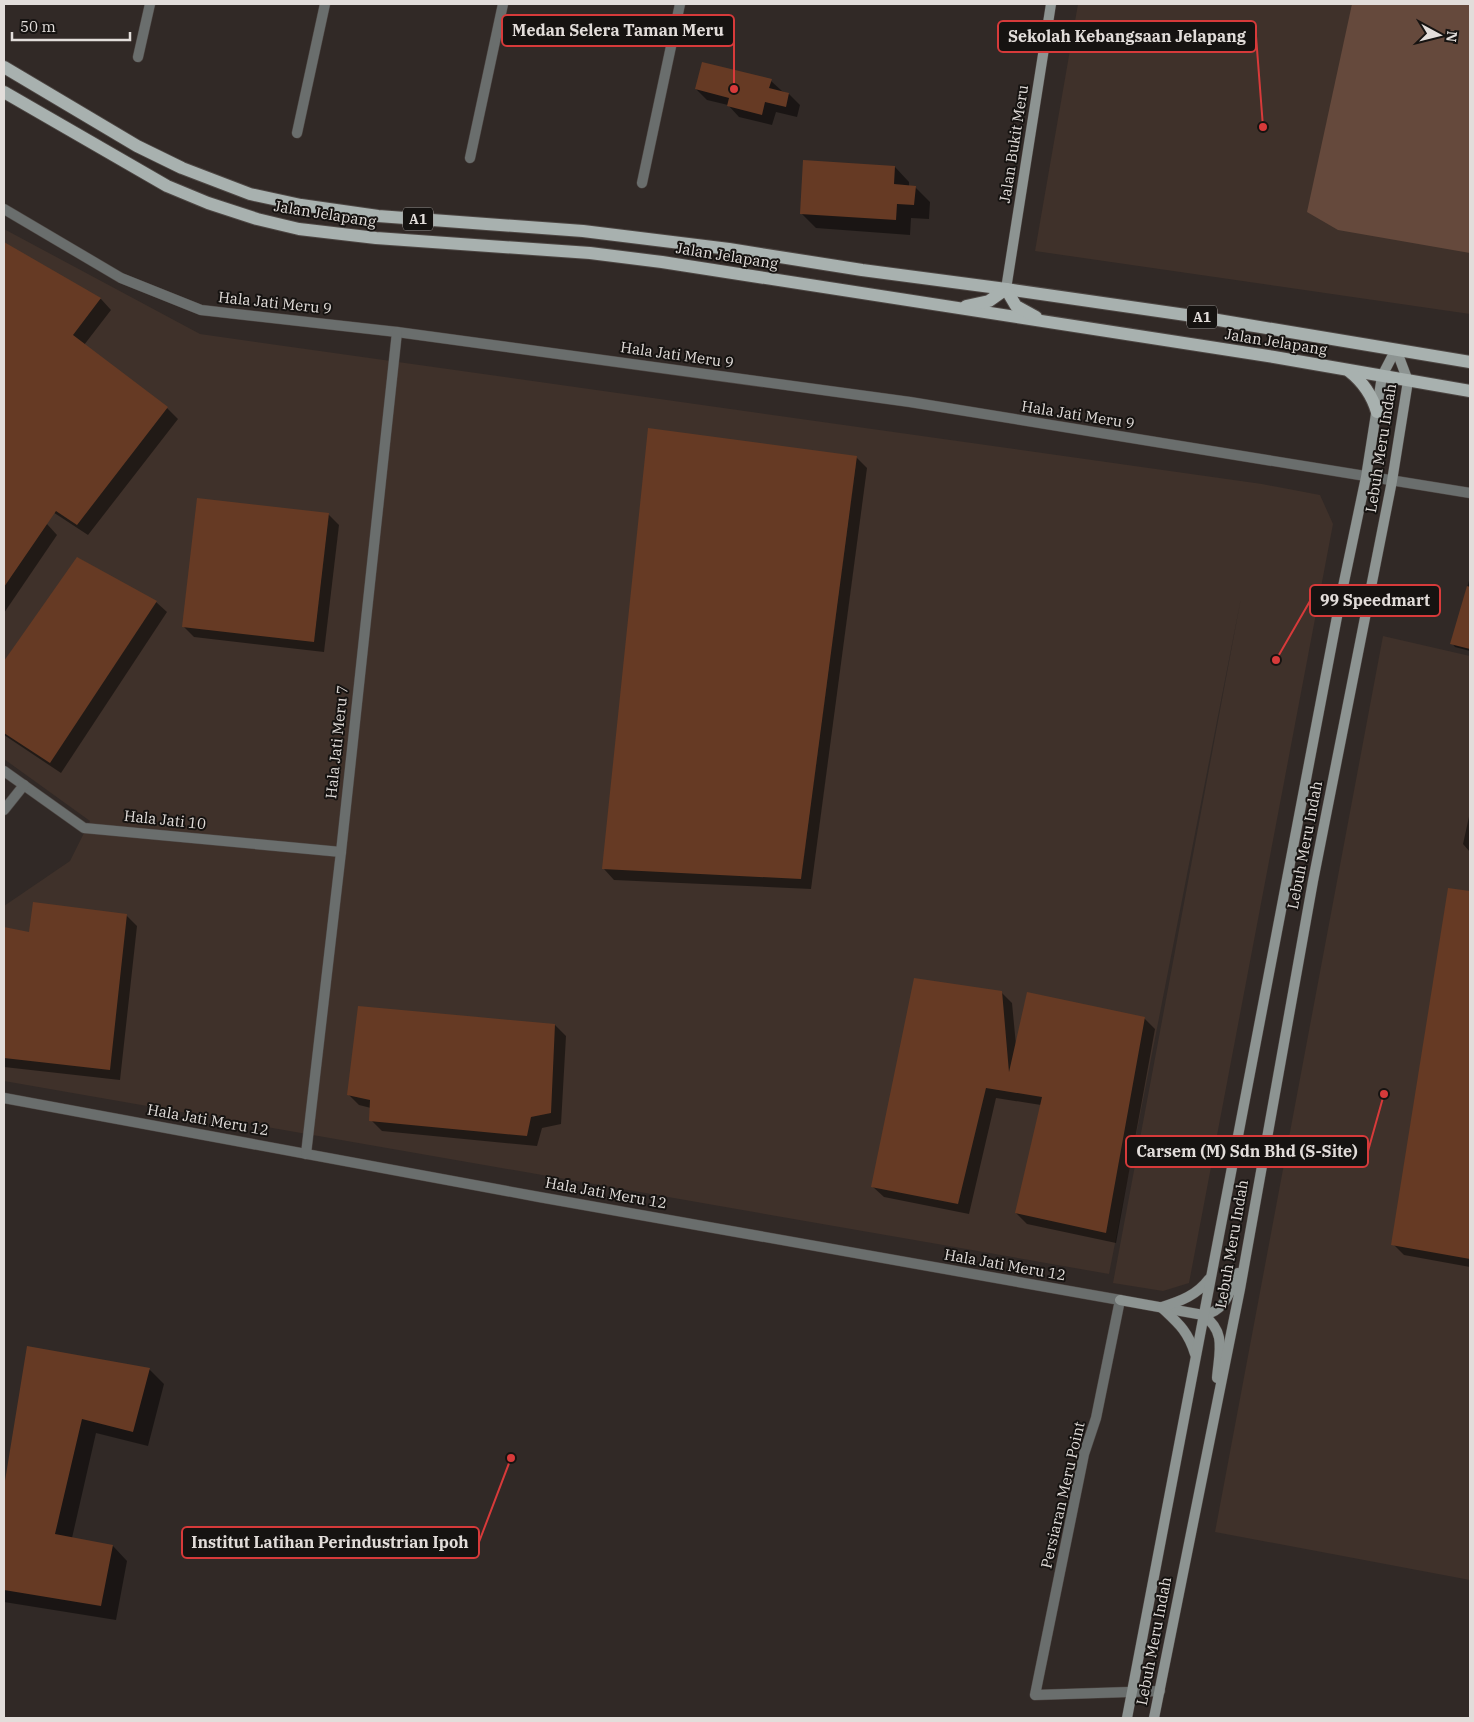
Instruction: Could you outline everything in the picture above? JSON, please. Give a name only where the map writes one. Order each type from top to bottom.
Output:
[{"type":"main road","name":"Jalan Bukit Meru","points":[[1006,289],[1051,4]]},
{"type":"main road","name":"Jalan Jelapang","points":[[4,67],[137,146],[182,168],[250,194],[378,216],[583,231],[729,250],[1200,317],[1470,362]]},
{"type":"main road","name":"Jalan Jelapang","points":[[4,92],[167,186],[266,221],[299,229],[376,238],[590,253],[662,262],[1274,357],[1470,391]]},
{"type":"main road","points":[[950,307],[984,303],[1006,289],[1012,301],[1021,310],[1061,324]]},
{"type":"main road","name":"Lebuh Meru Indah","points":[[1127,1718],[1340,601],[1366,477],[1382,376],[1396,349]]},
{"type":"main road","name":"Lebuh Meru Indah","points":[[1154,1718],[1245,1259],[1313,881],[1392,481],[1408,381],[1396,349]]},
{"type":"main road","points":[[1349,371],[1368,390],[1376,412]]},
{"type":"main road","points":[[1203,1315],[1216,1312],[1223,1305],[1245,1259]]},
{"type":"main road","points":[[1196,1358],[1191,1341],[1185,1330],[1161,1307],[1188,1297],[1202,1287],[1211,1276]]},
{"type":"main road","name":"Hala Jati Meru 12","points":[[1120,1300],[1203,1315]]},
{"type":"main road","points":[[1203,1315],[1214,1323],[1219,1337],[1212,1429]]},
{"type":"street","points":[[138,57],[150,4]]},
{"type":"street","points":[[297,133],[325,4]]},
{"type":"street","points":[[470,158],[502,4]]},
{"type":"street","points":[[642,183],[680,4]]},
{"type":"street","name":"Hala Jati Meru 9","points":[[4,209],[121,278],[201,310],[397,332],[910,402],[1470,493]]},
{"type":"street","name":"Hala Jati Meru 7","points":[[306,1154],[341,852],[397,332]]},
{"type":"street","name":"Hala Jati 10","points":[[4,771],[84,828],[341,852]]},
{"type":"street","points":[[4,810],[24,785]]},
{"type":"street","name":"Hala Jati Meru 12","points":[[4,1098],[1120,1300]]},
{"type":"street","name":"Persiaran Meru Point","points":[[1120,1300],[1096,1418],[1084,1454],[1035,1695],[1132,1692]]},
{"type":"street","points":[[1132,1692],[1160,1692]]},
{"type":"shaded area","points":[[1078,4],[1470,4],[1470,314],[1035,251]]},
{"type":"shaded area","points":[[1352,4],[1470,4],[1470,253],[1338,230],[1307,212]]},
{"type":"shaded area","points":[[4,229],[200,334],[1262,484],[1320,495],[1333,524],[1189,1283],[1163,1291],[1113,1283],[1241,598],[1109,1274],[4,1081],[4,906],[70,861],[90,821],[4,759]]},
{"type":"shaded area","points":[[1383,636],[1470,656],[1470,1580],[1215,1532]]},
{"type":"building","points":[[702,62],[772,79],[769,88],[789,93],[786,107],[765,102],[762,115],[727,106],[729,98],[695,89]]},
{"type":"building","points":[[803,160],[895,166],[894,184],[916,186],[914,205],[897,204],[896,220],[800,214]]},
{"type":"building","points":[[4,242],[101,298],[73,335],[168,407],[77,525],[56,511],[4,587]]},
{"type":"building","points":[[648,428],[857,456],[801,879],[602,869]]},
{"type":"building","points":[[197,498],[329,513],[314,642],[182,627]]},
{"type":"building","points":[[77,557],[157,601],[50,763],[4,733],[4,661]]},
{"type":"building","points":[[1467,586],[1470,587],[1470,649],[1450,644]]},
{"type":"building","points":[[1448,888],[1470,891],[1470,1259],[1391,1245]]},
{"type":"building","points":[[33,902],[127,914],[110,1070],[4,1058],[4,927],[29,932]]},
{"type":"building","points":[[914,978],[1002,991],[1009,1072],[1027,992],[1145,1017],[1106,1233],[1015,1213],[1042,1097],[986,1088],[958,1204],[871,1187]]},
{"type":"building","points":[[358,1006],[555,1024],[551,1113],[531,1117],[527,1136],[369,1121],[370,1100],[347,1095]]},
{"type":"building","points":[[27,1346],[150,1368],[133,1432],[82,1419],[55,1534],[113,1545],[101,1606],[4,1590],[4,1487]]},
{"type":"place","name":"Medan Selera Taman Meru","points":[[734,89]]},
{"type":"place","name":"Sekolah Kebangsaan Jelapang","points":[[1263,127]]},
{"type":"place","name":"99 Speedmart","points":[[1276,660]]},
{"type":"place","name":"Carsem (M) Sdn Bhd (S-Site)","points":[[1384,1094]]},
{"type":"place","name":"Institut Latihan Perindustrian Ipoh","points":[[511,1458]]}]
